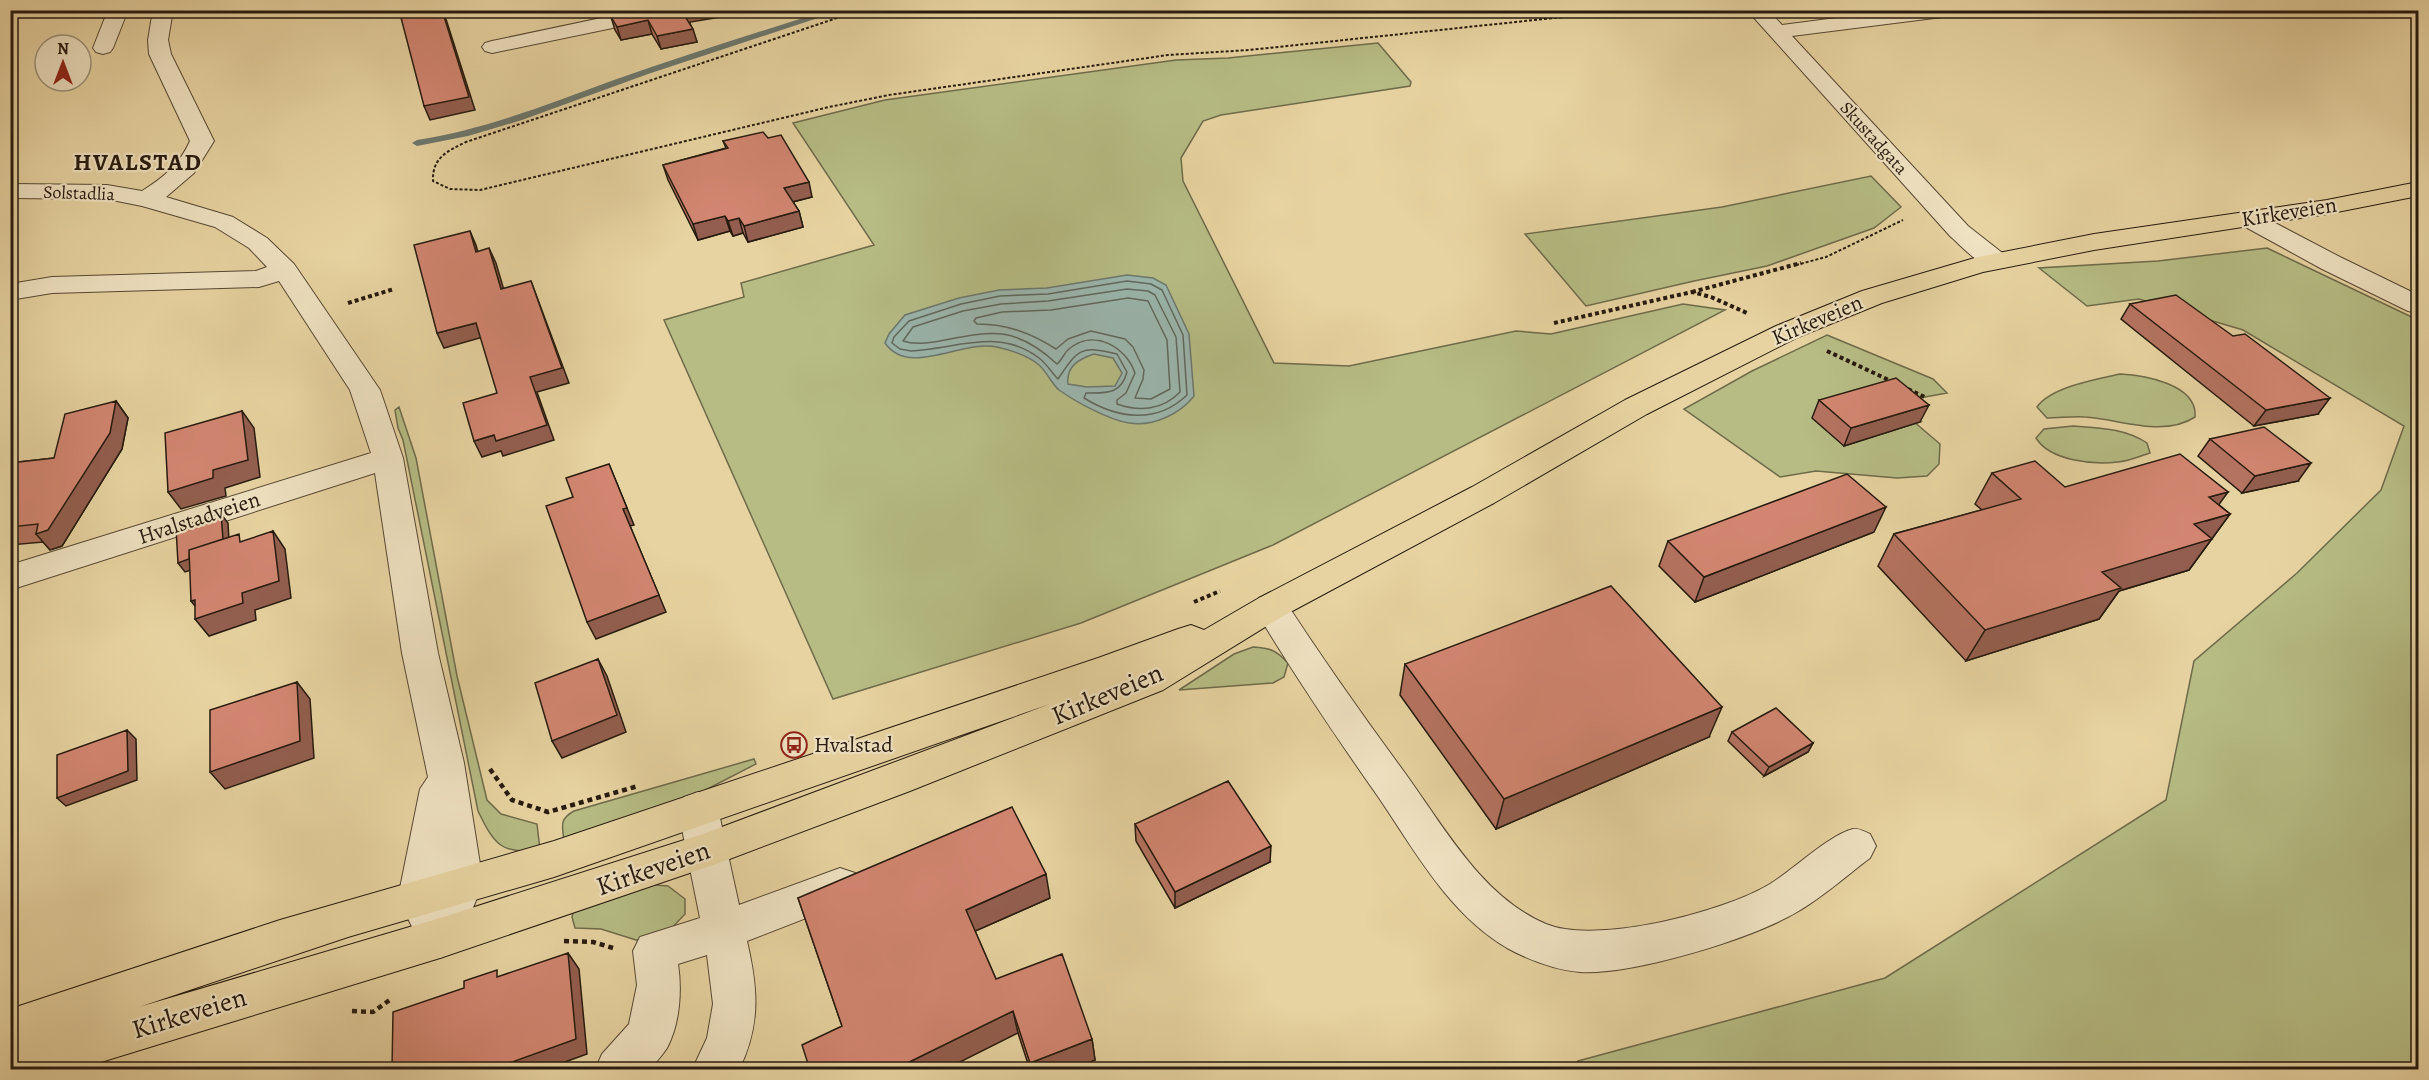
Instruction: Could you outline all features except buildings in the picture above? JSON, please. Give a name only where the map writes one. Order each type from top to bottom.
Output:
[{"type":"main road","name":"Kirkeveien","points":[[10,1067],[440,938],[705,851],[896,780],[1150,680],[1271,607],[1483,495],[1636,407],[1786,332],[1913,283],[1996,261],[2171,229],[2249,219],[2418,189]]},
{"type":"main road","name":"Kirkeveien","points":[[10,1031],[161,977],[462,883],[554,858],[1111,668],[1271,607]]},
{"type":"street","points":[[103,48],[118,10]]},
{"type":"street","points":[[146,199],[180,175],[197,154],[202,141],[160,54],[158,40],[163,10]]},
{"type":"street","points":[[492,47],[651,14],[660,10]]},
{"type":"street","name":"Skustadgata","points":[[1756,10],[1959,231],[1996,261]]},
{"type":"street","points":[[1777,32],[1950,10]]},
{"type":"street","name":"Solstadlia","points":[[10,190],[107,192],[146,199]]},
{"type":"street","points":[[146,199],[224,222],[258,243],[285,270],[365,390],[388,458],[420,653],[445,763],[462,883],[440,938]]},
{"type":"street","points":[[2249,219],[2418,306]]},
{"type":"street","points":[[10,292],[52,285],[259,279],[285,270]]},
{"type":"street","name":"Hvalstadveien","points":[[10,578],[388,458]]},
{"type":"street","points":[[1271,607],[1307,665],[1448,864],[1488,909],[1521,933],[1553,946],[1584,952],[1620,949],[1726,922],[1781,899],[1856,846]]},
{"type":"street","points":[[440,938],[419,898],[445,763]]},
{"type":"street","points":[[698,809],[705,851],[732,970],[735,1004],[729,1042],[715,1070]]},
{"type":"street","points":[[618,1070],[650,1034],[659,985],[655,951],[793,906],[870,873]]},
{"type":"path","points":[[861,10],[466,142],[435,159],[431,170],[433,181],[443,188],[457,191],[480,190],[889,95],[1168,55],[1249,50],[1630,10]]},
{"type":"path","points":[[1554,323],[1692,292],[1826,257],[1905,219],[1906,212]]},
{"type":"path","points":[[347,303],[394,289]]},
{"type":"path","points":[[1692,292],[1711,297],[1894,383]]},
{"type":"path","points":[[1905,388],[1927,398]]},
{"type":"path","points":[[558,941],[594,942],[628,952],[655,951]]},
{"type":"green space","points":[[1378,43],[1411,82],[1410,86],[1221,115],[1203,121],[1181,158],[1183,181],[1274,363],[1349,366],[1516,331],[1551,334],[1683,304],[1725,310],[1273,545],[1081,623],[833,699],[664,320],[744,297],[741,283],[874,245],[793,123],[885,100],[1176,60],[1228,58]]},
{"type":"green space","points":[[1871,176],[1901,207],[1874,228],[1767,266],[1586,306],[1525,234],[1722,207]]},
{"type":"green space","points":[[2267,248],[2418,320],[2418,1069],[1569,1070],[1578,1061],[1885,978],[2166,800],[2194,661],[2297,573],[2381,490],[2404,426],[2243,330],[2139,299],[2087,306],[2039,268],[2158,261]]},
{"type":"green space","points":[[1827,335],[1933,379],[1947,393],[1892,403],[1940,444],[1939,464],[1927,476],[1897,478],[1816,471],[1780,477],[1684,409],[1752,371]]},
{"type":"green space","points":[[2120,374],[2155,379],[2179,389],[2194,406],[2195,417],[2183,423],[2155,427],[2098,418],[2047,418],[2037,407],[2063,389]]},
{"type":"green space","points":[[399,407],[416,458],[457,676],[487,800],[501,814],[537,824],[540,850],[516,851],[500,845],[489,832],[478,811],[403,440],[398,428],[395,410]]},
{"type":"green space","points":[[2073,426],[2130,434],[2147,443],[2150,453],[2130,460],[2108,463],[2085,462],[2051,452],[2036,438],[2044,429]]},
{"type":"green space","points":[[1253,647],[1272,650],[1284,659],[1288,663],[1284,677],[1273,683],[1179,690],[1234,654]]},
{"type":"green space","points":[[754,759],[756,764],[690,798],[564,843],[564,821],[574,811]]},
{"type":"green space","points":[[643,884],[668,886],[685,899],[685,914],[668,932],[650,940],[636,940],[601,929],[575,928],[572,917],[574,908]]},
{"type":"water","points":[[1127,275],[1153,278],[1166,285],[1189,334],[1194,396],[1174,414],[1165,418],[1147,423],[1129,423],[1103,414],[1066,395],[1056,387],[1039,365],[1013,352],[983,346],[922,358],[895,353],[885,343],[889,334],[905,315],[959,298],[999,290],[1047,288]],"holes":[[[1094,354],[1113,358],[1122,373],[1115,386],[1087,387],[1068,384],[1071,368],[1083,358]]]},
{"type":"waterway","points":[[417,143],[493,126],[672,63],[838,10]]},
{"type":"place","name":"Hvalstad","points":[[794,745]]},
{"type":"district","name":"HVALSTAD","points":[[138,162]]}]
